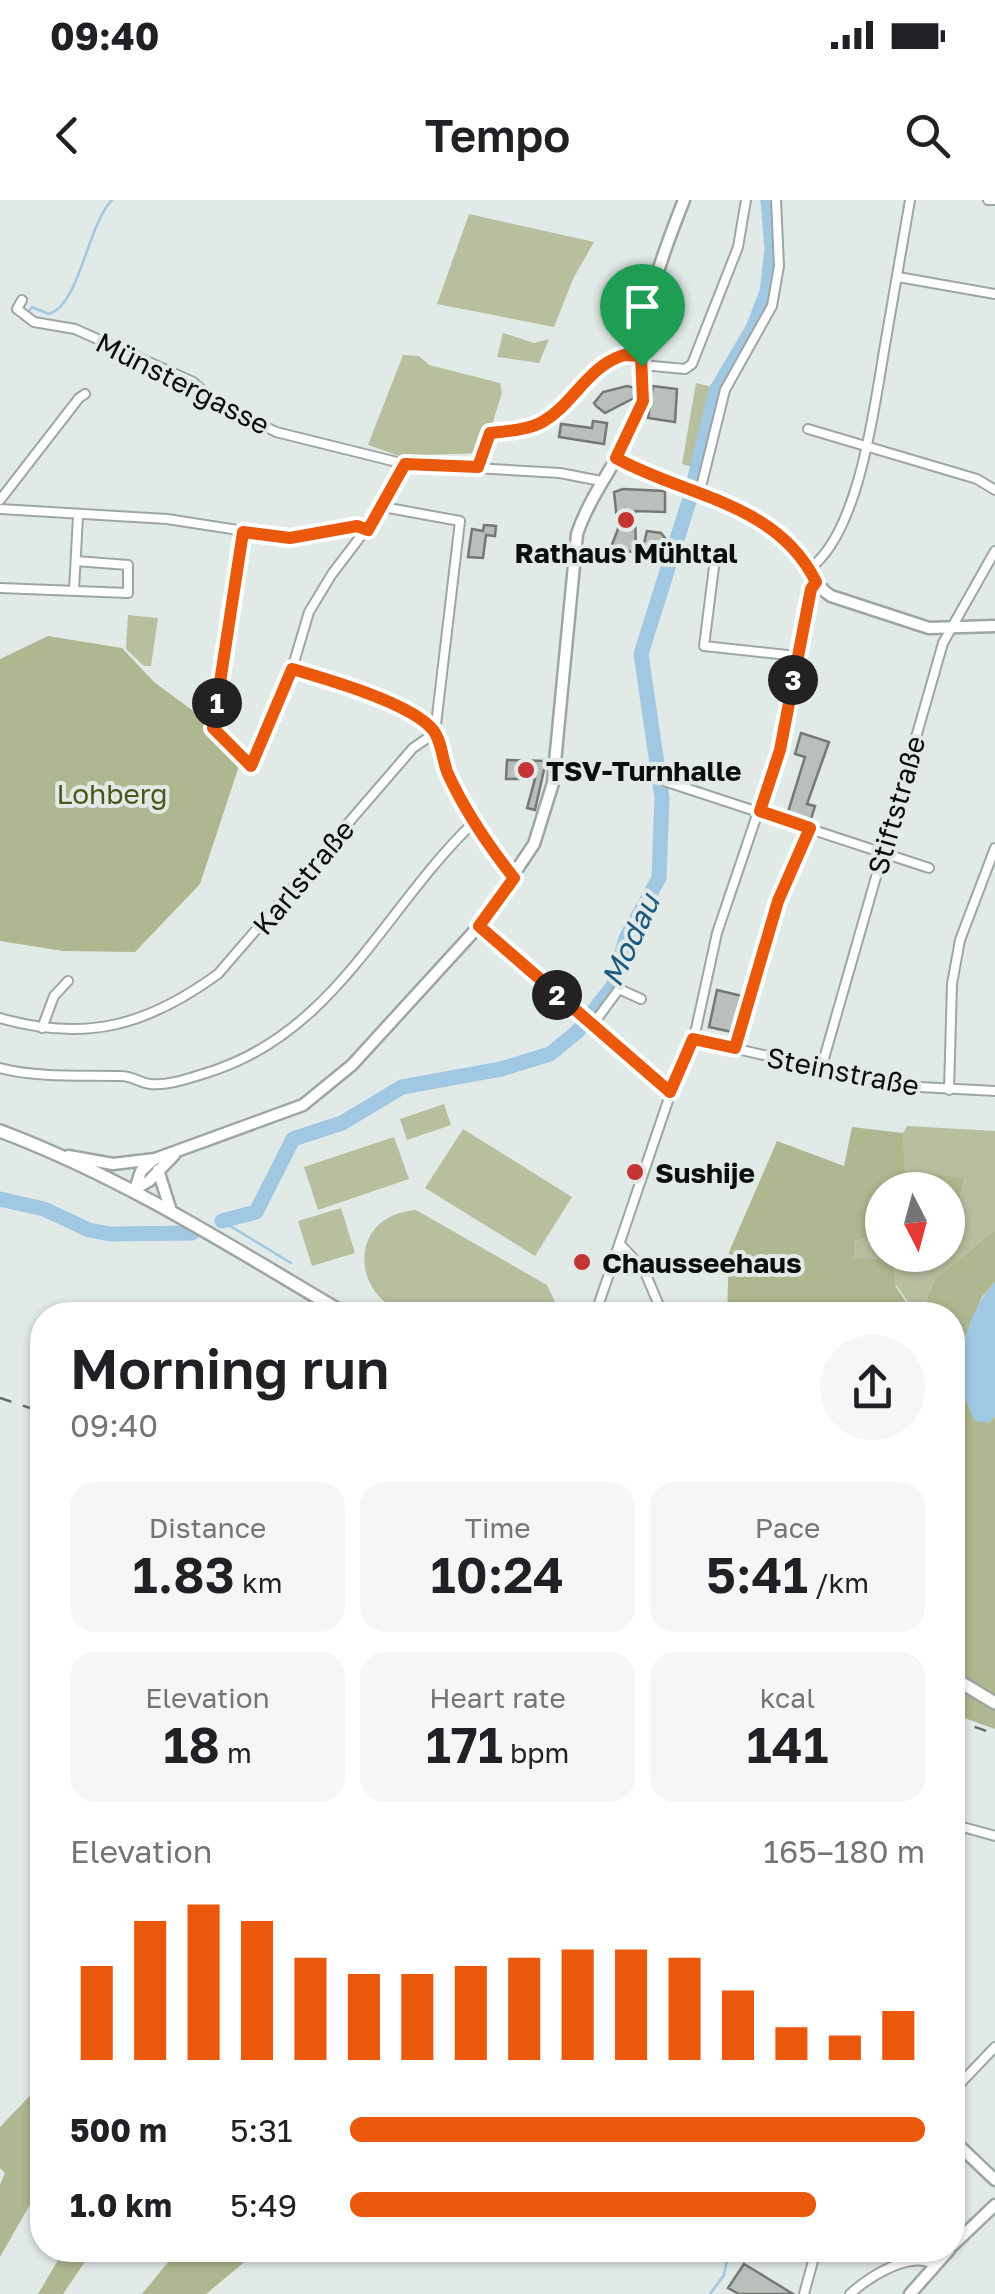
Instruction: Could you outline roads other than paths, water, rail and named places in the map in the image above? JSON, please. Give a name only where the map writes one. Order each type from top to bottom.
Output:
[{"type":"main road","points":[[135,1190],[141,1171],[179,1151],[280,1115],[320,1093],[352,1065],[479,926],[534,844],[553,783],[563,711],[577,534],[587,504],[616,458],[643,401],[641,361],[653,289],[684,200]]},
{"type":"main road","points":[[616,458],[737,507],[773,531],[831,596],[902,622],[952,630],[995,626]]},
{"type":"main road","points":[[0,1131],[66,1156],[170,1208],[325,1302]]},
{"type":"main road","points":[[66,1156],[113,1164],[156,1164]]},
{"type":"main road","points":[[156,1164],[170,1208]]},
{"type":"main road","points":[[965,1686],[995,1703]]},
{"type":"main road","points":[[965,2152],[995,2180]]},
{"type":"main road","points":[[965,2234],[995,2206]]},
{"type":"main road","points":[[910,2294],[938,2262]]},
{"type":"street","points":[[478,467],[490,433],[532,427],[558,411],[606,362],[624,355],[686,368],[692,364],[738,247],[746,200]]},
{"type":"street","points":[[700,491],[725,390],[772,306],[779,266],[776,200]]},
{"type":"street","points":[[810,569],[821,559],[845,514],[868,447],[910,200]]},
{"type":"street","points":[[898,277],[995,294]]},
{"type":"street","name":"Münstergasse","points":[[22,300],[17,309],[31,320],[76,329],[194,382],[212,399],[276,432],[405,464],[560,472],[601,481]]},
{"type":"street","points":[[0,500],[78,398],[86,394]]},
{"type":"street","points":[[808,429],[976,478],[995,490]]},
{"type":"street","points":[[243,532],[213,728],[251,766],[292,669],[309,612],[332,574],[383,507],[405,464]]},
{"type":"street","points":[[383,507],[460,521],[436,733],[445,768],[472,824],[514,878]]},
{"type":"street","points":[[0,509],[167,519],[290,538],[357,526],[368,530]]},
{"type":"street","points":[[74,590],[78,516]]},
{"type":"street","name":"Stiftstraße","points":[[820,1069],[943,643],[995,550]]},
{"type":"street","points":[[716,551],[704,646],[797,656]]},
{"type":"street","points":[[0,588],[128,593],[128,566],[76,560]]},
{"type":"street","points":[[600,1302],[670,1092],[693,1039],[717,932],[780,750],[811,589],[816,582]]},
{"type":"street","points":[[292,669],[387,702],[436,733]]},
{"type":"street","name":"Karlstraße","points":[[0,1018],[42,1028],[101,1028],[148,1016],[178,1003],[218,974],[413,748],[436,733]]},
{"type":"street","points":[[668,782],[929,868]]},
{"type":"street","points":[[0,1068],[22,1074],[128,1076],[151,1084],[213,1071],[266,1048],[320,1005],[360,963],[432,863],[472,824]]},
{"type":"street","points":[[735,1048],[778,901],[810,828]]},
{"type":"street","points":[[949,1090],[952,984],[960,940],[995,848]]},
{"type":"street","points":[[479,926],[670,1092]]},
{"type":"street","points":[[42,1028],[54,996],[68,981]]},
{"type":"street","points":[[591,1027],[619,989],[641,999]]},
{"type":"street","name":"Steinstraße","points":[[693,1039],[901,1086],[995,1091]]},
{"type":"street","points":[[620,1244],[644,1270],[658,1302]]},
{"type":"street","points":[[965,1828],[995,1836]]},
{"type":"street","points":[[965,2078],[995,2047]]},
{"type":"street","points":[[804,2294],[813,2262]]},
{"type":"street","points":[[850,2294],[895,2266],[912,2262]]},
{"type":"street","points":[[926,2262],[935,2265]]},
{"type":"water","points":[[995,1282],[995,1416],[989,1423],[975,1421],[965,1395],[965,1341],[984,1296]]},
{"type":"waterway","points":[[28,312],[32,307],[49,314],[60,307],[112,200]]},
{"type":"waterway","name":"Modau","points":[[222,1221],[256,1212],[293,1139],[342,1123],[402,1087],[501,1069],[550,1054],[577,1032],[613,986],[626,938],[659,878],[662,798],[641,654],[690,498],[716,391],[753,328],[767,292],[772,249],[768,200]]},
{"type":"waterway","name":"Modau","points":[[0,1199],[44,1209],[89,1230],[110,1234],[192,1233]]},
{"type":"waterway","points":[[222,1221],[291,1263]]},
{"type":"waterway","points":[[710,2294],[724,2275],[727,2262]]},
{"type":"railway","points":[[0,1398],[30,1408]]},
{"type":"railway","points":[[965,1724],[995,1734]]},
{"type":"place","name":"Rathaus Mühltal","points":[[626,520]]},
{"type":"place","name":"TSV-Turnhalle","points":[[526,770]]},
{"type":"place","name":"Sushije","points":[[635,1172]]},
{"type":"place","name":"Chausseehaus","points":[[582,1262]]},
{"type":"park label","name":"Lohberg","points":[[112,793]]}]
